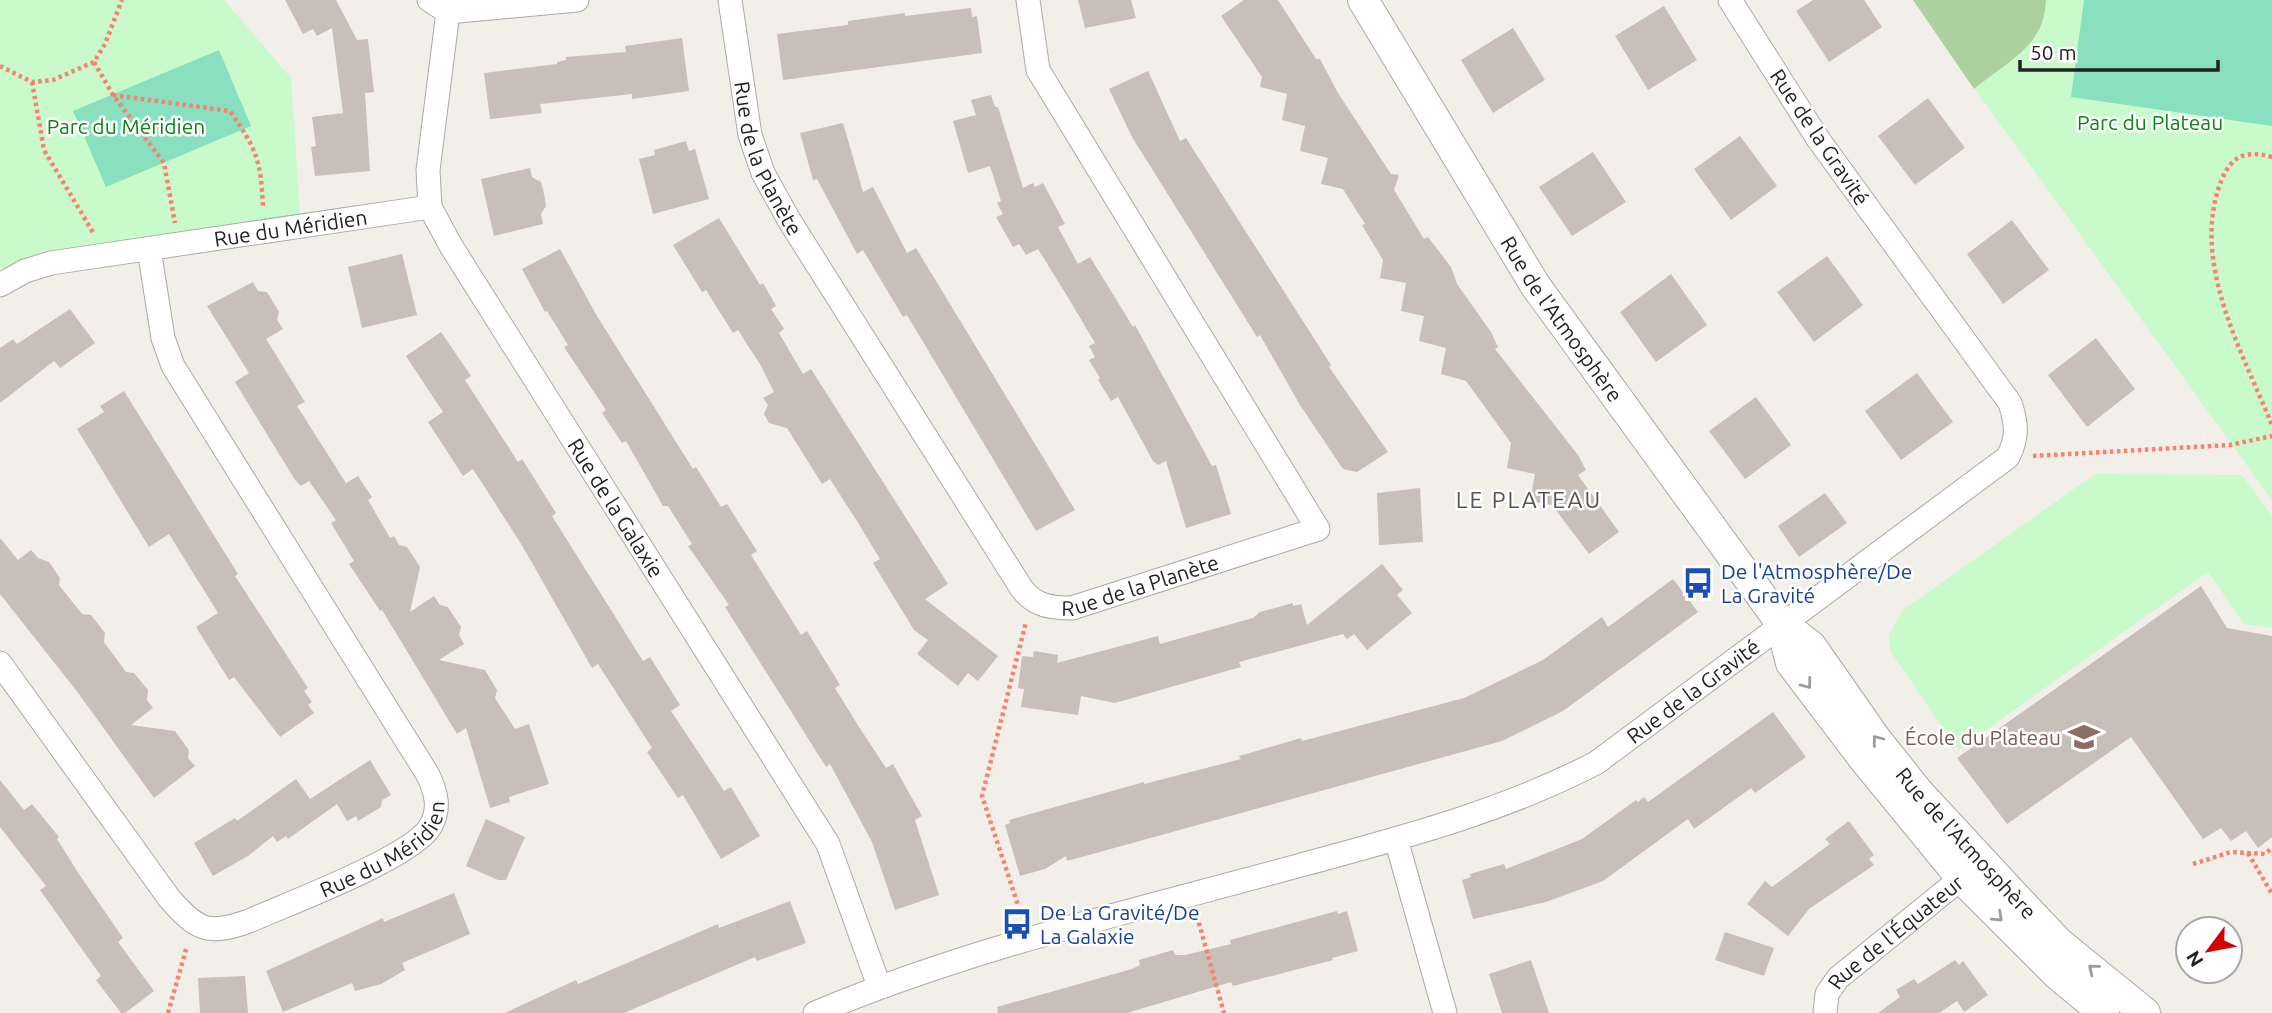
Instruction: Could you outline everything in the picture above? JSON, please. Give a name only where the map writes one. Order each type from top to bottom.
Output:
[{"type":"street","points":[[439,6],[577,0]]},
{"type":"street","name":"Rue de la Planète","points":[[730,0],[750,135],[764,173],[789,220],[1031,601],[1051,608],[1072,608],[1318,529],[1038,70],[1028,0]]},
{"type":"street","name":"Rue de l'Atmosphère","points":[[1363,0],[1535,285],[1782,623],[1791,663],[1863,758],[1972,870],[2059,976],[2104,1013]]},
{"type":"street","name":"Rue de la Gravité","points":[[815,1013],[879,986],[1029,937],[1396,839],[1490,811],[1543,791],[1596,764],[2008,457],[2016,441],[2017,424],[2010,403],[1818,139],[1730,0]]},
{"type":"street","name":"Rue de la Galaxie","points":[[439,6],[428,170],[430,207],[458,258],[828,844],[879,986]]},
{"type":"street","name":"Rue du Méridien","points":[[0,285],[25,271],[51,263],[430,207]]},
{"type":"street","name":"Rue du Méridien","points":[[149,249],[163,338],[173,366],[436,792],[436,809],[430,827],[399,853],[229,928],[207,929],[193,925]]},
{"type":"street","points":[[0,663],[169,898],[193,925]]},
{"type":"street","points":[[1396,839],[1445,1013]]},
{"type":"street","name":"Rue de l'Atmosphère","points":[[1972,870],[2145,1013]]},
{"type":"street","name":"Rue de l'Équateur","points":[[1825,1013],[1827,994],[1845,971],[1972,870]]},
{"type":"path","points":[[0,66],[32,82],[53,80],[94,62],[105,44],[122,0]]},
{"type":"path","points":[[94,62],[113,95],[164,163],[179,246]]},
{"type":"path","points":[[32,82],[44,150],[107,255]]},
{"type":"path","points":[[113,95],[230,111],[255,148],[261,169],[264,233]]},
{"type":"path","points":[[2272,157],[2243,154],[2229,162],[2213,208],[2213,228],[2215,272],[2223,304],[2272,425]]},
{"type":"path","points":[[2008,457],[2230,446],[2272,436]]},
{"type":"path","points":[[1029,937],[982,796],[1031,601]]},
{"type":"path","points":[[2193,864],[2231,852],[2265,853],[2272,848]]},
{"type":"path","points":[[2247,853],[2272,894]]},
{"type":"path","points":[[1191,895],[1224,1013]]},
{"type":"path","points":[[168,1013],[193,925]]},
{"type":"green space","name":"Parc du Méridien","points":[[0,0],[224,0],[291,78],[301,227],[5,282],[0,264]]},
{"type":"green space","points":[[1913,0],[2046,0],[2044,16],[2032,41],[1974,89]]},
{"type":"green space","name":"Parc du Plateau","points":[[2046,0],[2272,0],[2272,500],[1975,89],[2032,41],[2044,16]]},
{"type":"green space","points":[[2084,0],[2272,0],[2272,126],[2071,97]]},
{"type":"green space","points":[[219,50],[251,126],[106,187],[73,111]]},
{"type":"green space","points":[[2095,474],[2242,475],[2272,516],[2272,628],[2244,624],[2208,572],[1958,750],[1889,649],[1890,633],[1903,610]]},
{"type":"building","points":[[285,0],[336,0],[357,40],[368,39],[374,92],[365,93],[370,171],[315,176],[311,147],[316,146],[312,117],[343,113],[332,28],[317,36],[313,29],[303,34]]},
{"type":"building","points":[[1078,0],[1131,0],[1136,18],[1085,28]]},
{"type":"building","points":[[1244,0],[1278,0],[1316,59],[1320,59],[1338,93],[1391,174],[1399,175],[1394,190],[1424,239],[1428,237],[1451,267],[1457,284],[1491,332],[1498,347],[1495,349],[1578,455],[1586,470],[1578,475],[1619,532],[1589,554],[1552,505],[1530,501],[1535,474],[1507,468],[1511,443],[1466,381],[1441,374],[1446,348],[1419,341],[1424,316],[1401,311],[1406,283],[1380,278],[1383,260],[1362,225],[1365,224],[1343,189],[1321,184],[1328,158],[1300,151],[1305,126],[1282,120],[1287,94],[1260,87],[1262,77],[1221,16]]},
{"type":"building","points":[[1813,0],[1864,0],[1882,27],[1829,62],[1796,11]]},
{"type":"building","points":[[1664,6],[1697,60],[1648,90],[1615,36]]},
{"type":"building","points":[[971,8],[972,17],[977,16],[982,53],[783,80],[777,34],[848,25],[848,21],[905,13],[905,16]]},
{"type":"building","points":[[1513,28],[1545,80],[1493,113],[1461,60]]},
{"type":"building","points":[[682,38],[689,91],[632,99],[632,94],[540,104],[542,113],[490,119],[484,73],[557,64],[566,60],[566,57],[626,52],[625,46]]},
{"type":"building","points":[[1148,71],[1180,141],[1186,138],[1331,365],[1329,367],[1388,452],[1357,472],[1343,469],[1300,405],[1260,335],[1257,337],[1132,137],[1109,89]]},
{"type":"building","points":[[991,95],[995,107],[998,107],[1023,188],[1033,183],[1035,187],[1043,183],[1065,224],[1058,227],[1078,264],[1090,257],[1133,327],[1135,325],[1212,466],[1216,465],[1231,514],[1186,528],[1166,461],[1158,465],[1153,461],[1118,397],[1111,401],[1098,380],[1100,378],[1089,360],[1095,357],[1089,346],[1095,343],[1069,299],[1038,249],[1026,255],[1019,244],[1013,247],[996,217],[1003,214],[997,203],[1001,201],[990,166],[968,173],[953,121],[976,115],[971,100]]},
{"type":"building","points":[[1928,98],[1965,148],[1915,185],[1878,136]]},
{"type":"building","points":[[843,123],[863,192],[873,187],[907,253],[916,248],[1075,510],[1036,531],[907,315],[903,317],[863,250],[857,254],[817,179],[813,180],[800,133]]},
{"type":"building","points":[[1740,136],[1777,186],[1731,220],[1694,169]]},
{"type":"building","points":[[686,141],[689,151],[695,149],[709,199],[653,214],[639,159],[655,155],[654,150]]},
{"type":"building","points":[[1593,152],[1626,202],[1572,236],[1539,187]]},
{"type":"building","points":[[530,168],[532,177],[541,182],[544,194],[546,206],[541,214],[543,224],[494,236],[481,179]]},
{"type":"building","points":[[719,218],[776,306],[771,309],[784,329],[779,333],[803,374],[811,369],[948,584],[925,599],[998,656],[978,681],[968,673],[958,686],[917,654],[928,640],[914,630],[873,563],[880,559],[855,518],[830,479],[822,484],[787,428],[769,423],[764,414],[768,405],[763,398],[774,392],[761,366],[738,330],[733,333],[706,290],[702,292],[673,245]]},
{"type":"building","points":[[2012,220],[2049,270],[2003,304],[1967,254]]},
{"type":"building","points":[[560,249],[597,316],[693,469],[696,467],[721,507],[727,504],[757,551],[751,555],[801,635],[807,631],[840,685],[835,688],[859,727],[886,768],[893,764],[922,816],[915,820],[939,895],[895,910],[872,842],[830,764],[826,767],[725,607],[729,605],[688,546],[692,544],[668,506],[663,506],[626,441],[622,443],[602,413],[606,410],[564,347],[568,345],[547,311],[545,312],[522,269]]},
{"type":"building","points":[[402,254],[417,315],[362,328],[348,267]]},
{"type":"building","points":[[1827,256],[1863,305],[1814,342],[1777,292]]},
{"type":"building","points":[[1671,274],[1707,325],[1656,362],[1620,312]]},
{"type":"building","points":[[253,282],[258,291],[267,292],[279,312],[277,320],[283,329],[266,339],[305,402],[297,406],[346,483],[358,476],[372,497],[368,500],[390,538],[394,536],[399,545],[407,547],[420,567],[410,612],[434,596],[440,605],[448,607],[461,627],[459,635],[464,644],[439,660],[485,670],[497,690],[495,698],[515,729],[529,724],[549,784],[509,797],[510,802],[490,808],[466,728],[457,734],[382,610],[380,611],[349,564],[354,561],[331,523],[336,520],[309,481],[301,486],[295,480],[235,382],[249,373],[207,306]]},
{"type":"building","points":[[70,309],[95,343],[60,368],[54,361],[0,403],[0,348],[13,339],[17,344]]},
{"type":"building","points":[[441,332],[471,376],[465,380],[518,462],[522,459],[556,513],[552,516],[643,661],[650,657],[680,705],[671,711],[724,791],[731,787],[760,836],[721,859],[683,795],[678,798],[647,752],[652,748],[598,664],[592,668],[523,547],[473,469],[463,476],[428,422],[443,412],[406,356]]},
{"type":"building","points":[[2096,338],[2135,389],[2087,427],[2048,375]]},
{"type":"building","points":[[1917,373],[1953,422],[1901,460],[1865,411]]},
{"type":"building","points":[[124,391],[238,574],[235,576],[308,688],[304,691],[312,702],[308,705],[314,713],[280,737],[234,677],[229,680],[196,627],[218,613],[169,534],[149,547],[77,429],[104,412],[100,406]]},
{"type":"building","points":[[1756,397],[1791,445],[1745,479],[1709,431]]},
{"type":"building","points":[[1420,488],[1423,542],[1379,545],[1377,493]]},
{"type":"building","points":[[1825,493],[1847,523],[1799,557],[1778,526]]},
{"type":"building","points":[[0,538],[18,560],[31,550],[38,558],[49,562],[60,578],[59,585],[82,614],[91,615],[105,633],[104,642],[126,672],[134,673],[148,690],[147,700],[153,708],[131,725],[175,731],[189,750],[188,758],[195,766],[154,798],[79,694],[0,594]]},
{"type":"building","points":[[1382,564],[1403,590],[1397,595],[1412,613],[1367,650],[1354,634],[1347,639],[1343,634],[1239,662],[1241,667],[1115,703],[1081,696],[1078,715],[1021,707],[1024,689],[1018,688],[1022,656],[1033,657],[1034,651],[1058,655],[1057,663],[1158,636],[1160,644],[1253,618],[1260,612],[1293,603],[1293,606],[1301,604],[1307,625]]},
{"type":"building","points":[[1673,579],[1698,612],[1563,711],[1502,741],[1067,861],[1066,856],[1045,869],[1020,876],[1005,825],[1010,823],[1009,820],[1144,782],[1241,759],[1239,756],[1301,738],[1302,741],[1464,698],[1543,660],[1602,617],[1608,627]]},
{"type":"building","points":[[2201,586],[2227,628],[2272,636],[2272,837],[2258,848],[2246,831],[2231,841],[2221,828],[2203,839],[2131,737],[2007,824],[1957,758]]},
{"type":"building","points":[[1773,712],[1806,757],[1755,793],[1751,788],[1694,829],[1688,819],[1603,881],[1546,902],[1473,919],[1462,880],[1471,877],[1470,874],[1504,864],[1506,869],[1582,839],[1636,800],[1638,802],[1644,797],[1648,802]]},
{"type":"building","points":[[370,760],[391,795],[382,800],[381,807],[358,821],[356,816],[347,821],[337,804],[288,839],[286,836],[277,842],[273,836],[248,856],[213,876],[194,843],[235,818],[237,821],[296,779],[310,799]]},
{"type":"building","points":[[0,780],[24,810],[32,804],[59,837],[57,839],[79,874],[123,938],[118,942],[154,991],[125,1013],[121,1013],[96,980],[101,976],[40,890],[46,886],[0,827]]},
{"type":"building","points":[[486,819],[525,837],[506,880],[498,880],[466,866]]},
{"type":"building","points":[[1849,821],[1874,855],[1869,859],[1874,865],[1809,909],[1788,936],[1747,904],[1765,881],[1772,887],[1830,844],[1825,839]]},
{"type":"building","points":[[454,893],[470,934],[402,963],[405,970],[381,984],[355,991],[352,983],[283,1012],[266,971],[383,918],[384,922]]},
{"type":"building","points":[[790,901],[806,943],[757,961],[755,957],[624,1013],[505,1013],[576,980],[578,984],[718,924],[719,928]]},
{"type":"building","points":[[1337,911],[1338,914],[1347,911],[1358,951],[1332,958],[1333,960],[1233,986],[1231,982],[1127,1013],[998,1013],[997,1007],[1132,969],[1140,965],[1139,960],[1173,950],[1175,955],[1185,955],[1231,944],[1230,940]]},
{"type":"building","points":[[1725,932],[1774,948],[1764,976],[1715,960]]},
{"type":"building","points":[[1531,960],[1549,1013],[1502,1013],[1489,974]]},
{"type":"building","points":[[1955,960],[1959,965],[1963,961],[1988,995],[1964,1012],[1957,1001],[1939,1013],[1878,1013],[1900,997],[1896,990],[1914,979],[1918,984]]},
{"type":"building","points":[[245,976],[248,1013],[200,1013],[198,978]]},
{"type":"place","name":"De l'Atmosphère/De La Gravité","points":[[1698,583]]},
{"type":"place","name":"École du Plateau","points":[[2084,737]]},
{"type":"place","name":"De La Gravité/De La Galaxie","points":[[1017,924]]},
{"type":"district","name":"LE PLATEAU","points":[[1529,499]]}]
